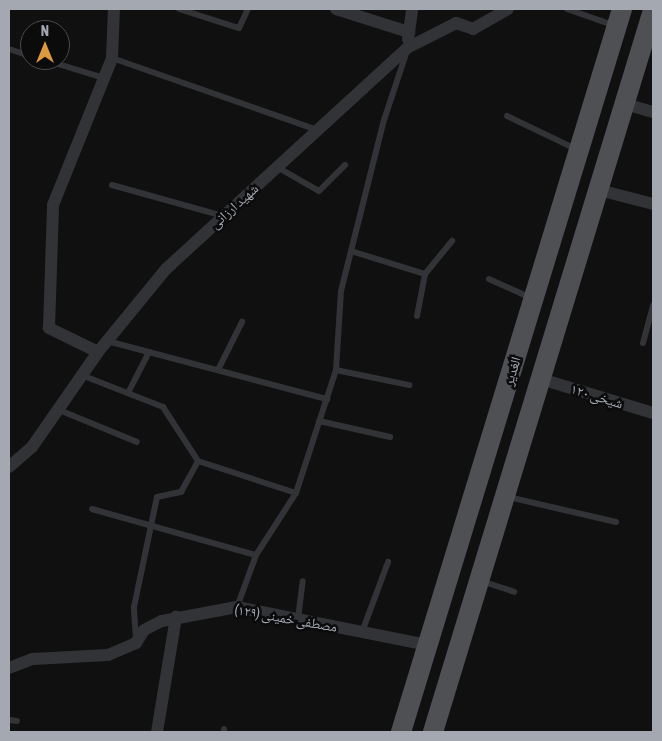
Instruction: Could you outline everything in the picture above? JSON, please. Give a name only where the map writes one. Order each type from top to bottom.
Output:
[{"type":"main road","points":[[433,732],[653,10]]},
{"type":"main road","name":"الغدیر","points":[[401,732],[620,17]]},
{"type":"main road","points":[[553,237],[582,245]]},
{"type":"street","points":[[98,352],[49,328],[54,205],[112,58],[114,9]]},
{"type":"street","points":[[336,9],[409,32]]},
{"type":"street","points":[[407,48],[412,9]]},
{"type":"street","name":"شهید ارزانی","points":[[9,467],[32,447],[84,376],[98,352],[166,269],[223,216],[407,48],[456,23],[472,28],[508,9]]},
{"type":"street","points":[[625,104],[653,112]]},
{"type":"street","points":[[599,190],[653,204]]},
{"type":"street","name":"شیخی ۱۲۰","points":[[541,379],[653,413]]},
{"type":"street","name":"مصطفی خمینی (۱۲۹)","points":[[9,668],[33,658],[108,655],[136,643],[144,630],[176,617],[238,607],[428,645]]},
{"type":"street","points":[[157,732],[176,617]]},
{"type":"lane","points":[[179,9],[238,28],[248,9]]},
{"type":"lane","points":[[567,9],[620,17]]},
{"type":"lane","points":[[238,607],[256,555],[296,493],[336,370],[341,291],[384,120],[407,48]]},
{"type":"lane","points":[[112,58],[318,130]]},
{"type":"lane","points":[[70,68],[104,78]]},
{"type":"lane","points":[[507,116],[579,150]]},
{"type":"lane","points":[[277,167],[319,191],[345,165]]},
{"type":"lane","points":[[112,185],[223,216]]},
{"type":"lane","points":[[417,316],[425,274],[452,240]]},
{"type":"lane","points":[[351,251],[425,274]]},
{"type":"lane","points":[[489,279],[534,300]]},
{"type":"lane","points":[[643,343],[653,305]]},
{"type":"lane","points":[[218,370],[242,322]]},
{"type":"lane","points":[[107,341],[327,398]]},
{"type":"lane","points":[[128,394],[150,352]]},
{"type":"lane","points":[[336,370],[409,385]]},
{"type":"lane","points":[[84,376],[163,407],[198,461],[296,493]]},
{"type":"lane","points":[[58,410],[137,442]]},
{"type":"lane","points":[[319,421],[390,437]]},
{"type":"lane","points":[[136,643],[134,607],[157,497],[181,492],[198,461]]},
{"type":"lane","points":[[505,496],[616,522]]},
{"type":"lane","points":[[92,509],[150,528],[256,555]]},
{"type":"lane","points":[[362,632],[388,562]]},
{"type":"lane","points":[[480,581],[514,592]]},
{"type":"lane","points":[[298,619],[303,582]]},
{"type":"lane","points":[[9,720],[17,721]]}]
